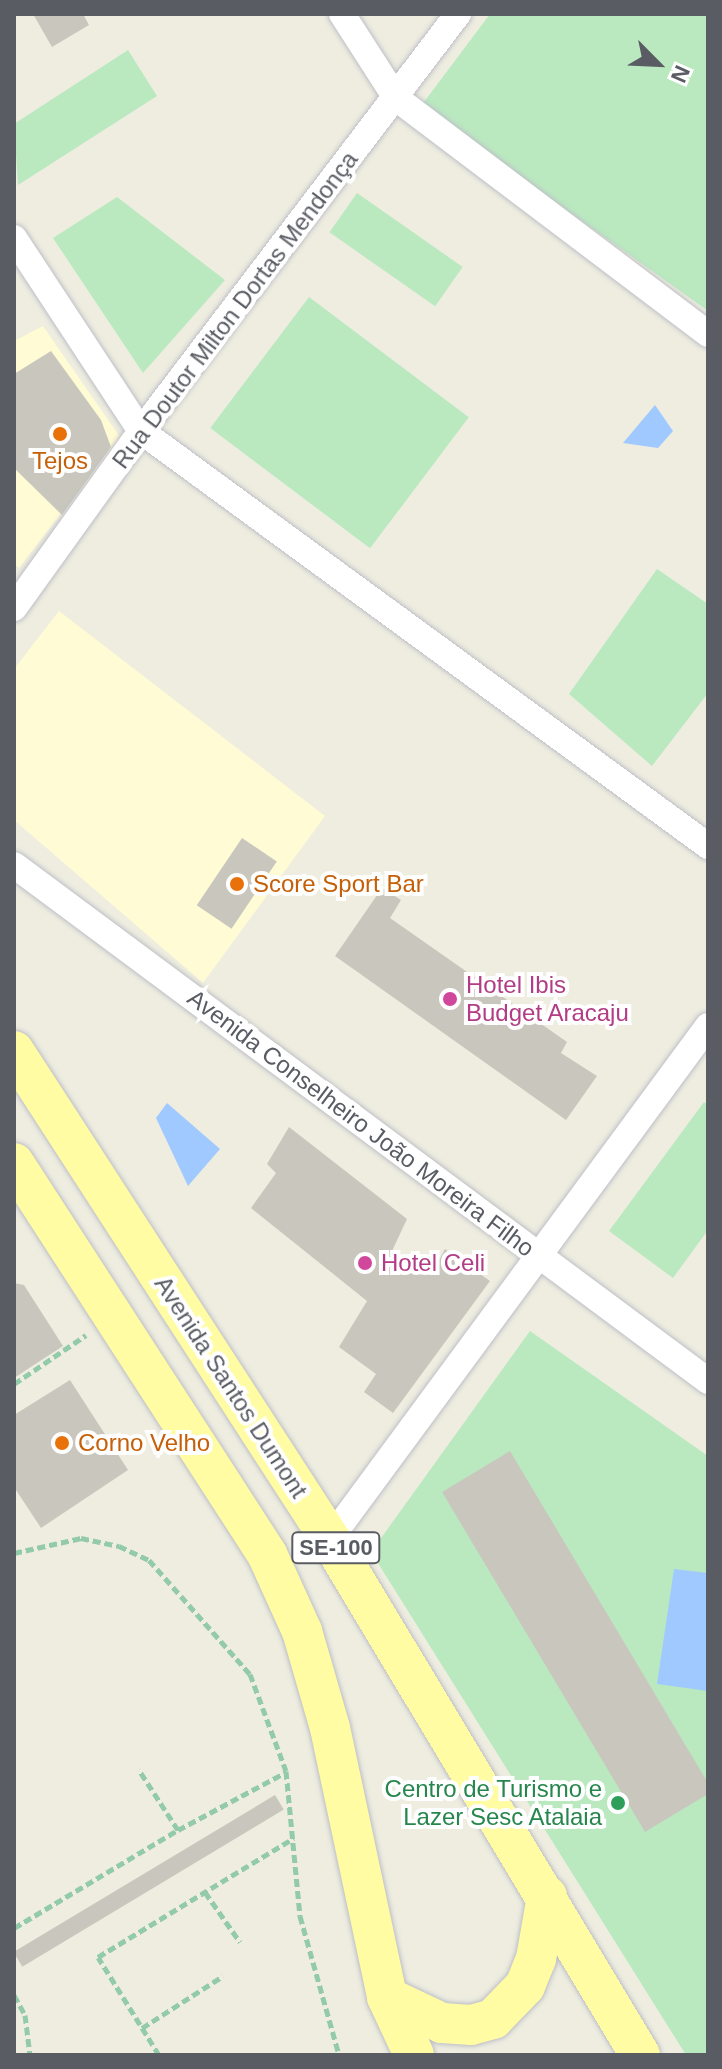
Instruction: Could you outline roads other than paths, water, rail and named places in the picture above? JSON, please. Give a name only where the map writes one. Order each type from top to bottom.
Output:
[{"type":"main road","name":"Avenida Santos Dumont","points":[[14,1051],[330,1539],[640,2055]]},
{"type":"main road","name":"SE-100","points":[[14,1163],[267,1554],[302,1631],[330,1728],[387,1997],[414,2055]]},
{"type":"main road","points":[[387,1997],[442,2023],[471,2025],[493,2019],[525,1986],[536,1959],[547,1896]]},
{"type":"street","points":[[342,14],[396,98],[708,334]]},
{"type":"street","name":"Rua Doutor Milton Dortas Mendonça","points":[[14,608],[141,431],[458,14]]},
{"type":"street","points":[[14,238],[141,431],[708,846]]},
{"type":"street","name":"Avenida Conselheiro João Moreira Filho","points":[[14,865],[708,1381]]},
{"type":"street","points":[[330,1539],[708,1026]]},
{"type":"water","points":[[655,405],[673,431],[658,448],[623,443]]},
{"type":"water","points":[[167,1103],[220,1149],[188,1186],[156,1118]]},
{"type":"water","points":[[674,1569],[708,1573],[708,1691],[657,1684]]},
{"type":"place","name":"Tejos","points":[[60,434]]},
{"type":"place","name":"Score Sport Bar","points":[[237,884]]},
{"type":"place","name":"Hotel Ibis Budget Aracaju","points":[[450,999]]},
{"type":"place","name":"Hotel Celi","points":[[365,1263]]},
{"type":"place","name":"Corno Velho","points":[[62,1443]]},
{"type":"place","name":"Centro de Turismo e Lazer Sesc Atalaia","points":[[618,1803]]}]
